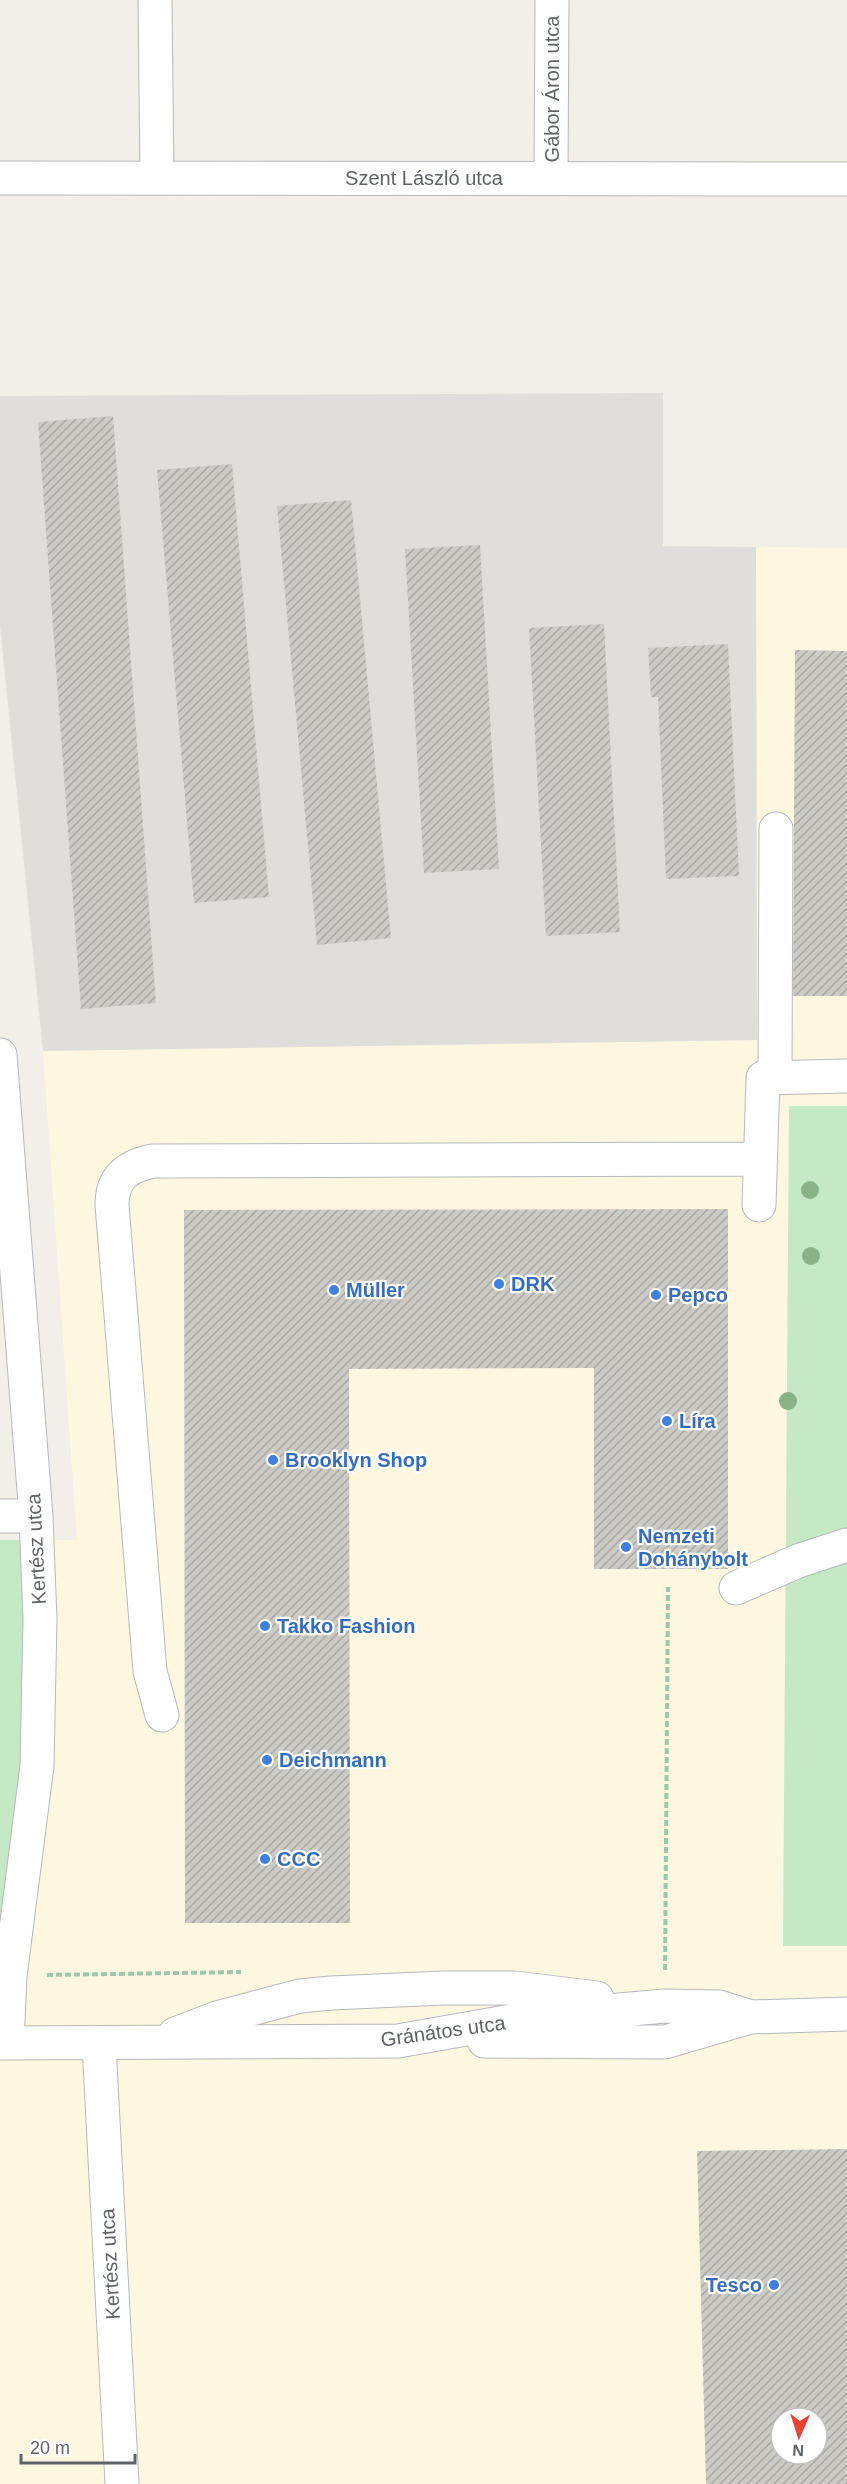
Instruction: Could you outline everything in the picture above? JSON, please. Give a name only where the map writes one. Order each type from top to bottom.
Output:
[{"type":"street","points":[[155,0],[157,178]]},
{"type":"street","name":"Gábor Áron utca","points":[[551,178],[552,0]]},
{"type":"street","name":"Szent László utca","points":[[0,178],[847,179]]},
{"type":"street","points":[[759,1205],[760,1159],[769,1077],[776,829]]},
{"type":"street","name":"Kertész utca","points":[[1,1069],[36,1516],[40,1619],[38,1766],[3,2043]]},
{"type":"street","points":[[769,1077],[847,1077]]},
{"type":"street","points":[[162,1715],[150,1671],[112,1205],[116,1185],[127,1169],[153,1161],[760,1159]]},
{"type":"street","points":[[0,1515],[36,1516]]},
{"type":"street","points":[[736,1588],[798,1561],[847,1545]]},
{"type":"street","points":[[157,2041],[217,2018],[300,1996],[331,1993],[443,1988],[515,1988],[665,2006]]},
{"type":"street","name":"Gránátos utca","points":[[3,2043],[398,2041],[528,2018],[665,2006],[719,2007],[751,2017],[847,2014]]},
{"type":"street","points":[[398,2041],[665,2042],[751,2017]]},
{"type":"street","name":"Kertész utca","points":[[99,2044],[122,2484]]},
{"type":"path","points":[[665,2006],[664,1881],[668,1587]]},
{"type":"shaded area","points":[[663,393],[663,546],[756,547],[757,1040],[43,1051],[0,626],[0,396]]},
{"type":"shaded area","points":[[756,547],[847,548],[847,1106],[789,1107],[783,1946],[847,1946],[847,2484],[0,2484],[0,1921],[25,1766],[26,1710],[21,1540],[77,1540],[43,1051],[757,1040]]},
{"type":"green space","points":[[789,1106],[847,1106],[847,1946],[783,1946]]},
{"type":"green space","points":[[0,1540],[21,1540],[26,1710],[25,1766],[0,1921]]},
{"type":"building","points":[[113,416],[156,1003],[81,1009],[38,422]]},
{"type":"building","points":[[232,464],[269,897],[194,903],[157,470]]},
{"type":"building","points":[[351,500],[391,938],[317,945],[277,506]]},
{"type":"building","points":[[480,545],[499,869],[424,873],[405,549]]},
{"type":"building","points":[[604,624],[620,932],[546,936],[529,628]]},
{"type":"building","points":[[728,644],[739,876],[666,879],[658,697],[651,697],[648,648]]},
{"type":"building","points":[[795,650],[847,651],[847,996],[793,996]]},
{"type":"building","points":[[728,1209],[728,1569],[594,1569],[594,1368],[349,1369],[350,1923],[185,1923],[184,1210]]},
{"type":"building","name":"Tesco","points":[[847,2149],[847,2484],[706,2484],[697,2151]]},
{"type":"place","name":"DRK","points":[[499,1284]]},
{"type":"place","name":"Müller","points":[[334,1290]]},
{"type":"place","name":"Pepco","points":[[656,1295]]},
{"type":"place","name":"Líra","points":[[667,1421]]},
{"type":"place","name":"Brooklyn Shop","points":[[273,1460]]},
{"type":"place","name":"Nemzeti Dohánybolt","points":[[626,1547]]},
{"type":"place","name":"Takko Fashion","points":[[265,1626]]},
{"type":"place","name":"Deichmann","points":[[267,1760]]},
{"type":"place","name":"CCC","points":[[265,1859]]},
{"type":"place","name":"Tesco","points":[[774,2285]]}]
